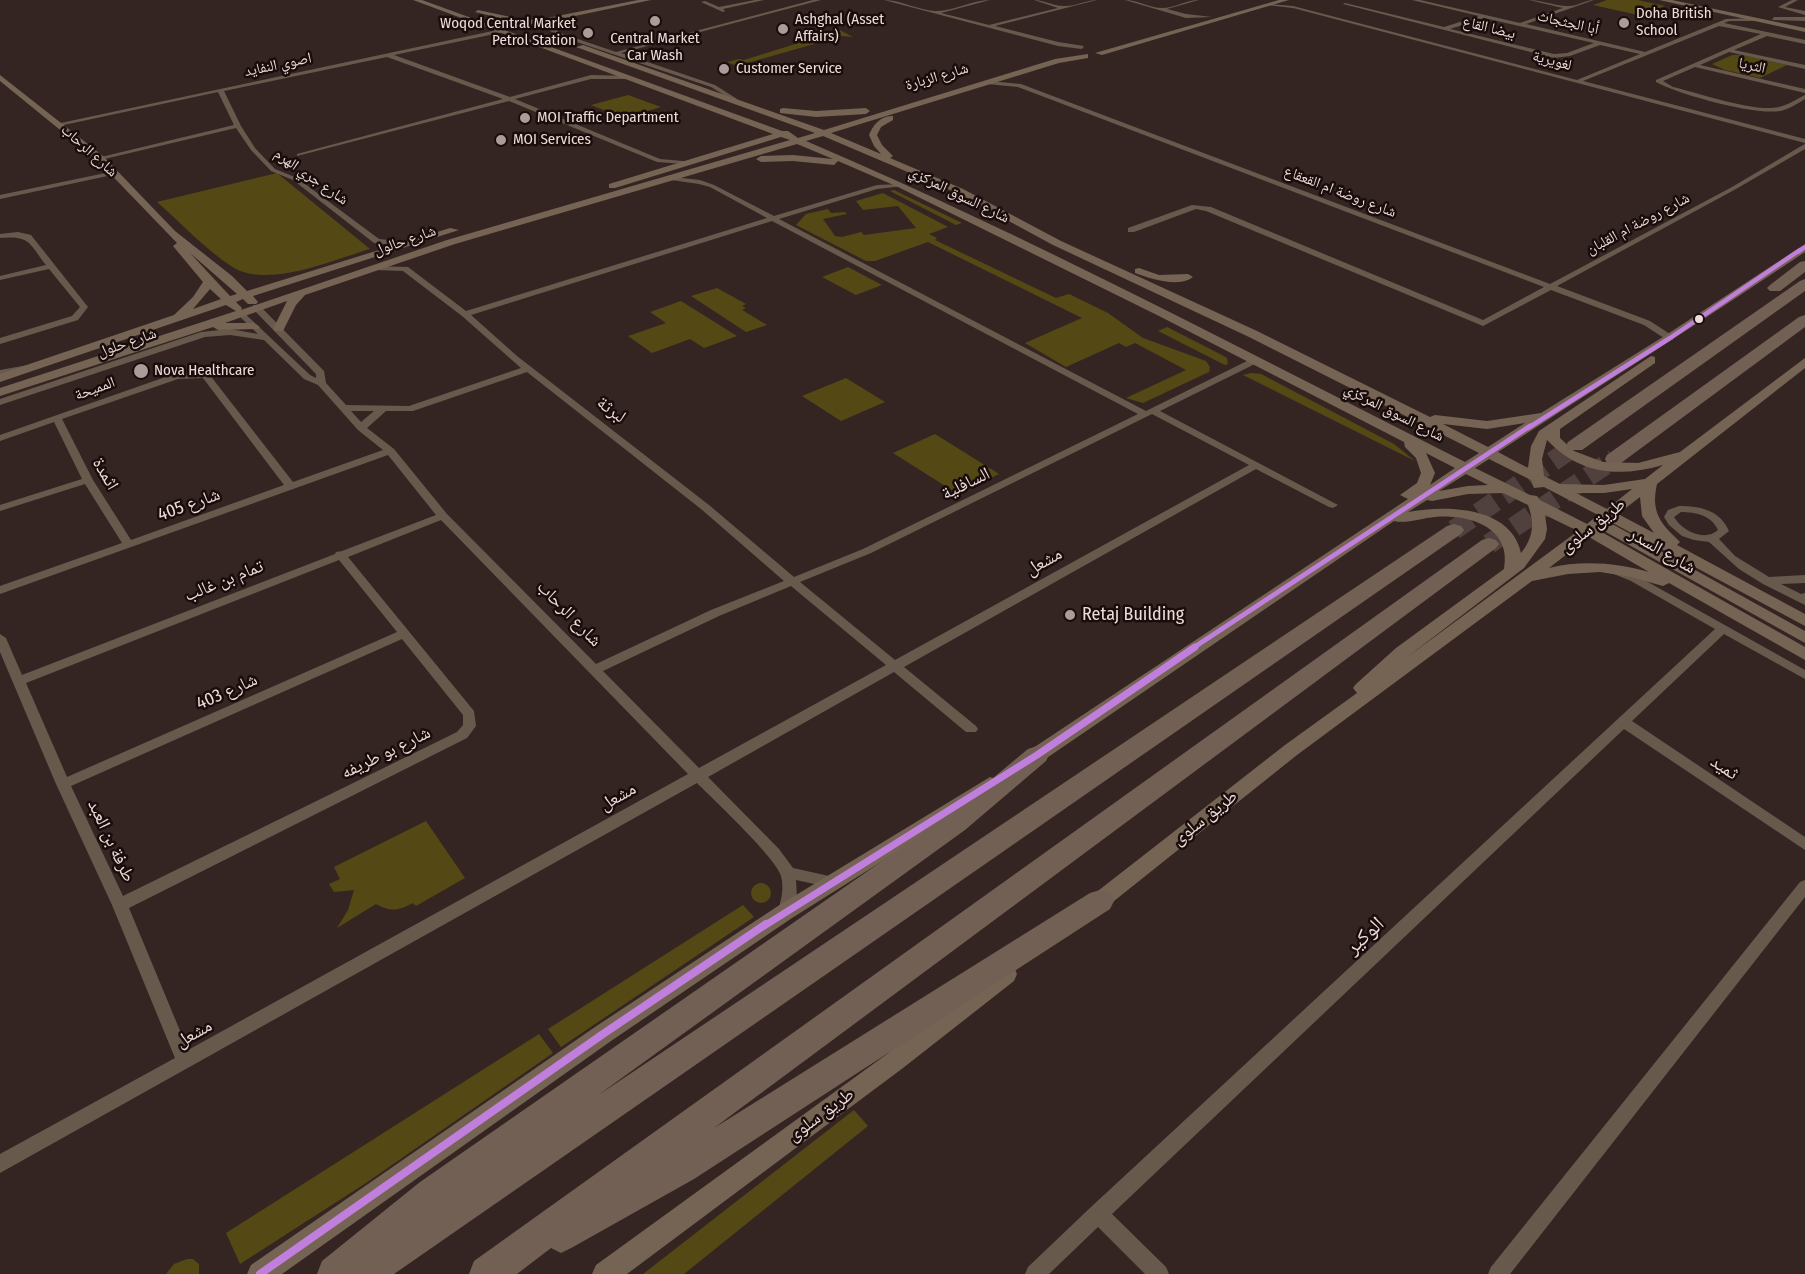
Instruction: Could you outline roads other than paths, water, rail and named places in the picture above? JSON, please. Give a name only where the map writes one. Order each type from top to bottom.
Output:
[{"type":"highway","points":[[1744,326],[1769,292],[1805,265]]},
{"type":"highway","points":[[1575,446],[1805,284]]},
{"type":"highway","points":[[1614,459],[1805,320]]},
{"type":"highway","points":[[1778,339],[1805,327]]},
{"type":"highway","points":[[363,1274],[1454,530]]},
{"type":"highway","points":[[489,1274],[1489,544]]},
{"type":"highway","points":[[335,1274],[432,1194],[956,823],[1037,755]]},
{"type":"highway","points":[[489,1274],[682,1167],[1100,901]]},
{"type":"main road","name":"شارع السوق المركزي","points":[[416,0],[723,112],[804,133],[896,162],[1001,212],[1057,243],[1253,334],[1414,414],[1484,456]]},
{"type":"main road","points":[[1098,50],[1193,21],[1286,0]]},
{"type":"main road","points":[[1662,0],[1756,20],[1805,23]]},
{"type":"main road","points":[[1677,0],[1805,23]]},
{"type":"main road","points":[[478,12],[530,22],[651,1]]},
{"type":"main road","points":[[555,39],[543,31],[545,26],[651,1]]},
{"type":"main road","points":[[1098,50],[1270,3]]},
{"type":"main road","name":"شارع السوق المركزي","points":[[469,9],[753,106],[804,133],[858,166],[1163,314],[1466,468]]},
{"type":"main road","name":"شارع الزبارة","points":[[804,133],[916,106],[1084,51],[1098,50]]},
{"type":"main road","points":[[1071,51],[1084,51]]},
{"type":"main road","name":"شارع الزبارة","points":[[804,133],[866,111],[1071,51]]},
{"type":"main road","points":[[631,78],[685,91],[804,133],[1057,243]]},
{"type":"main road","name":"شارع الرحاب","points":[[2,80],[60,124],[100,159],[171,233],[228,278],[251,301]]},
{"type":"main road","points":[[614,196],[666,176],[919,100],[954,87]]},
{"type":"main road","points":[[753,106],[816,114],[866,111]]},
{"type":"main road","points":[[896,162],[874,141],[874,130],[887,119],[916,106]]},
{"type":"main road","points":[[723,112],[743,131],[736,143],[724,151]]},
{"type":"main road","name":"شارع حالول","points":[[251,301],[298,277],[405,244],[566,200],[659,165],[683,163],[804,133]]},
{"type":"main road","name":"شارع حالول","points":[[0,378],[174,319],[304,291],[492,230],[673,179],[722,164],[804,133]]},
{"type":"main road","points":[[722,164],[793,158],[858,166]]},
{"type":"main road","name":"شارع الرحاب","points":[[171,233],[173,241],[208,282],[235,306]]},
{"type":"main road","points":[[251,301],[381,258],[440,234]]},
{"type":"main road","points":[[260,1274],[603,1034],[785,912],[1037,755],[1126,693],[1484,456],[1550,421],[1805,247]]},
{"type":"main road","points":[[1087,257],[1119,262],[1158,278],[1188,277],[1183,286],[1187,294],[1204,307],[1253,334]]},
{"type":"main road","points":[[228,278],[248,281],[298,277]]},
{"type":"main road","points":[[174,319],[197,299],[208,282]]},
{"type":"main road","points":[[279,329],[291,304],[304,291]]},
{"type":"main road","points":[[0,395],[235,306]]},
{"type":"main road","name":"شارع حالول","points":[[0,395],[179,333],[235,306]]},
{"type":"main road","points":[[1163,314],[1247,344],[1484,456],[1540,490],[1604,489],[1650,482],[1645,502],[1648,515],[1662,533],[1685,555]]},
{"type":"main road","points":[[179,333],[215,326],[254,327]]},
{"type":"main road","points":[[124,359],[136,349]]},
{"type":"main road","name":"طريق سلوى","points":[[605,1274],[895,1061],[1515,577],[1597,522],[1805,362]]},
{"type":"main road","points":[[1414,414],[1481,425],[1550,421]]},
{"type":"main road","points":[[1550,421],[1553,438],[1566,452],[1589,463],[1609,467],[1638,468],[1688,453]]},
{"type":"main road","points":[[1515,577],[1538,540],[1541,525],[1540,490],[1534,460],[1538,444],[1550,421]]},
{"type":"main road","points":[[1357,540],[1360,526],[1422,485],[1428,478],[1425,461],[1403,436]]},
{"type":"main road","name":"شارع السدر","points":[[1484,456],[1597,522],[1695,592],[1805,654]]},
{"type":"main road","name":"شارع السدر","points":[[1466,468],[1505,489],[1540,490],[1597,522],[1685,555],[1805,621]]},
{"type":"main road","points":[[1420,500],[1456,491],[1505,489]]},
{"type":"main road","points":[[1381,524],[1431,513],[1455,513],[1476,518],[1499,529],[1511,540],[1516,552],[1515,577]]},
{"type":"main road","points":[[1597,522],[1805,638]]},
{"type":"main road","points":[[1515,577],[1588,566],[1610,568],[1645,576],[1695,592]]},
{"type":"street","points":[[712,0],[703,3],[739,17]]},
{"type":"street","points":[[718,9],[762,0]]},
{"type":"street","points":[[530,22],[613,53],[624,54],[819,0]]},
{"type":"street","points":[[886,0],[1084,51]]},
{"type":"street","points":[[897,3],[909,0]]},
{"type":"street","points":[[934,13],[988,0]]},
{"type":"street","points":[[1036,0],[1063,8]]},
{"type":"street","points":[[987,27],[1095,0]]},
{"type":"street","points":[[1127,0],[1186,16],[1209,17]]},
{"type":"street","points":[[1162,9],[1197,0]]},
{"type":"street","points":[[1286,0],[1293,7]]},
{"type":"street","name":"بيضا القاع","points":[[1354,0],[1345,4],[1554,56],[1568,55],[1599,43]]},
{"type":"street","name":"أبا الجثجاث","points":[[1414,0],[1647,54]]},
{"type":"street","points":[[1531,0],[1568,8]]},
{"type":"street","points":[[1520,25],[1592,0]]},
{"type":"street","points":[[1796,0],[1780,7],[1805,13]]},
{"type":"street","name":"لغويرية","points":[[1270,3],[1293,7],[1805,141]]},
{"type":"street","points":[[1720,12],[1729,16],[1728,20]]},
{"type":"street","points":[[1186,16],[1193,21]]},
{"type":"street","name":"بيضا القاع","points":[[1377,18],[1386,16]]},
{"type":"street","name":"بيضا القاع","points":[[1443,29],[1484,16]]},
{"type":"street","points":[[1579,81],[1718,23],[1728,20],[1756,20]]},
{"type":"street","points":[[1358,24],[1367,21]]},
{"type":"street","points":[[1718,23],[1805,42]]},
{"type":"street","name":"اصوي النفايد","points":[[60,124],[502,31]]},
{"type":"street","points":[[1767,34],[1658,81],[1671,88],[1769,111],[1782,109],[1805,97]]},
{"type":"street","points":[[1058,44],[1071,51]]},
{"type":"street","points":[[1730,51],[1805,67]]},
{"type":"street","name":"شارع السوق المركزي","points":[[624,54],[713,86],[735,100]]},
{"type":"street","points":[[387,55],[510,99],[659,165]]},
{"type":"street","points":[[591,77],[596,69],[594,64]]},
{"type":"street","name":"الثريا","points":[[1694,65],[1805,91]]},
{"type":"street","points":[[1011,75],[1018,84]]},
{"type":"street","points":[[299,155],[591,77],[631,78]]},
{"type":"street","name":"شارع روضة ام القعقاع","points":[[989,83],[1018,84],[1653,325],[1685,328]]},
{"type":"street","name":"شارع جري الهرم","points":[[220,90],[238,126],[253,149],[273,170],[295,179],[377,242]]},
{"type":"street","points":[[1712,104],[1720,101]]},
{"type":"street","points":[[1695,112],[1704,108]]},
{"type":"street","points":[[100,159],[238,126]]},
{"type":"street","name":"شارع روضة ام القلبان","points":[[1131,230],[1195,207],[1208,208],[1483,323],[1734,188],[1805,146]]},
{"type":"street","points":[[0,197],[115,173]]},
{"type":"street","points":[[673,179],[699,182],[718,189],[1333,505]]},
{"type":"street","points":[[465,315],[870,189],[901,185]]},
{"type":"street","points":[[0,236],[18,234],[28,237],[84,308],[84,311],[66,321],[0,341]]},
{"type":"street","points":[[370,255],[377,242],[405,244]]},
{"type":"street","points":[[375,268],[405,269],[412,256]]},
{"type":"street","points":[[0,278],[50,266]]},
{"type":"street","name":"لبرثة","points":[[405,269],[465,315],[528,369],[705,507],[971,729]]},
{"type":"street","name":"شارع الرحاب","points":[[251,301],[321,373],[321,383]]},
{"type":"street","name":"شارع الرحاب","points":[[235,306],[307,377],[321,383],[361,428],[390,451],[443,516],[774,853],[788,873]]},
{"type":"street","name":"شارع روضة ام القعقاع","points":[[1653,325],[1666,341]]},
{"type":"street","name":"شارع حلول","points":[[0,395],[204,334],[230,332],[267,338]]},
{"type":"street","name":"السافلية","points":[[793,582],[867,551],[1254,361]]},
{"type":"street","points":[[0,373],[33,367]]},
{"type":"street","points":[[344,408],[410,409],[528,369]]},
{"type":"street","name":"المميحة","points":[[0,438],[177,376],[202,375],[206,376],[291,487]]},
{"type":"street","points":[[361,428],[386,408]]},
{"type":"street","name":"اثمدة","points":[[57,419],[87,480],[128,544]]},
{"type":"street","name":"شارع 405","points":[[0,590],[390,451]]},
{"type":"street","name":"مشعل","points":[[0,1164],[1256,465]]},
{"type":"street","points":[[0,508],[87,480]]},
{"type":"street","name":"تمام بن غالب","points":[[20,681],[340,554],[443,516]]},
{"type":"street","points":[[1712,538],[1729,556],[1768,581],[1805,602],[1805,597]]},
{"type":"street","name":"شارع بو طريفه","points":[[120,905],[462,735],[470,726],[470,714],[340,554]]},
{"type":"street","name":"شارع السدر","points":[[1610,568],[1805,675]]},
{"type":"street","points":[[1768,581],[1805,579]]},
{"type":"street","points":[[595,670],[715,613],[793,582]]},
{"type":"street","name":"الوكير","points":[[1035,1274],[1723,628]]},
{"type":"street","name":"شارع 403","points":[[63,784],[405,633]]},
{"type":"street","name":"طرفة بن العبد","points":[[0,638],[63,784],[120,905],[185,1062]]},
{"type":"street","name":"ثميد","points":[[1623,722],[1805,844]]},
{"type":"street","points":[[785,912],[790,899],[788,873],[833,882]]},
{"type":"street","points":[[1498,1274],[1805,886]]},
{"type":"street","points":[[1098,1214],[1159,1274]]},
{"type":"tunnel","points":[[1454,530],[1575,446]]},
{"type":"tunnel","points":[[1489,544],[1614,459]]},
{"type":"place","name":"Central Market Car Wash","points":[[655,21]]},
{"type":"place","name":"Doha British School","points":[[1624,23]]},
{"type":"place","name":"Ashghal (Asset Affairs)","points":[[783,29]]},
{"type":"place","name":"Woqod Central Market Petrol Station","points":[[588,33]]},
{"type":"place","name":"Customer Service","points":[[724,69]]},
{"type":"place","name":"MOI Traffic Department","points":[[525,118]]},
{"type":"place","name":"MOI Services","points":[[501,140]]},
{"type":"place","name":"Nova Healthcare","points":[[141,371]]},
{"type":"place","name":"Retaj Building","points":[[1070,615]]}]
